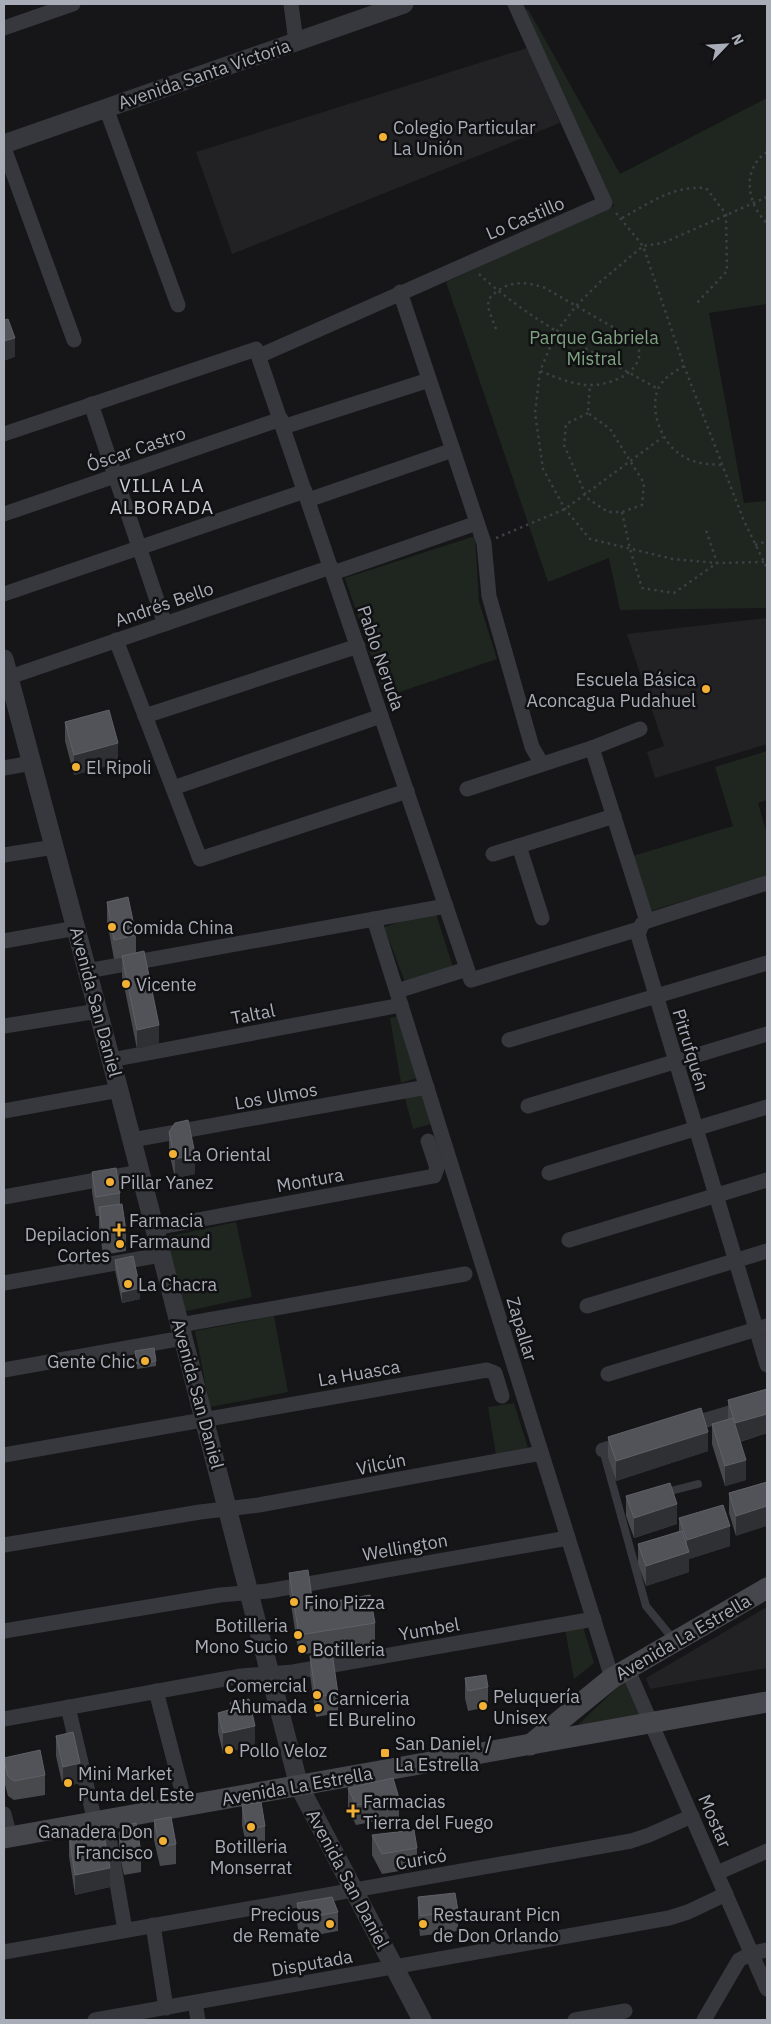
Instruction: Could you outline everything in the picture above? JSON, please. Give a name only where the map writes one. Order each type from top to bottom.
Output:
[{"type":"main road","name":"Avenida La Estrella","points":[[530,1745],[620,1673],[767,1588]]},
{"type":"main road","name":"Avenida La Estrella","points":[[7,1837],[652,1724],[767,1702]]},
{"type":"street","points":[[4,28],[73,4]]},
{"type":"street","points":[[290,4],[296,42]]},
{"type":"street","name":"Avenida Santa Victoria","points":[[4,144],[404,4]]},
{"type":"street","points":[[516,4],[605,203]]},
{"type":"street","points":[[106,108],[178,305]]},
{"type":"street","points":[[4,148],[74,340]]},
{"type":"street","name":"Lo Castillo","points":[[4,434],[91,404],[258,352],[605,203]]},
{"type":"street","points":[[400,292],[484,543],[489,596],[529,738],[542,764]]},
{"type":"street","name":"Pablo Neruda","points":[[258,352],[469,974]]},
{"type":"street","name":"Óscar Castro","points":[[4,514],[115,476],[282,423],[429,380]]},
{"type":"street","points":[[91,404],[165,624]]},
{"type":"street","points":[[4,594],[140,548],[453,450]]},
{"type":"street","name":"Andrés Bello","points":[[6,678],[116,640],[477,523]]},
{"type":"street","points":[[116,640],[200,859],[407,791]]},
{"type":"street","points":[[145,716],[358,646]]},
{"type":"street","name":"Avenida San Daniel","points":[[4,659],[6,678],[32,764],[88,971],[299,1786],[422,2020]]},
{"type":"street","points":[[173,788],[381,716]]},
{"type":"street","points":[[467,789],[592,748],[640,729]]},
{"type":"street","name":"Pitrufquén","points":[[592,748],[614,816],[643,925],[638,941],[736,1261],[762,1328],[767,1365]]},
{"type":"street","points":[[4,768],[32,764]]},
{"type":"street","points":[[493,854],[614,816]]},
{"type":"street","points":[[519,846],[542,918]]},
{"type":"street","points":[[4,855],[54,847]]},
{"type":"street","points":[[399,998],[469,974],[643,925],[767,883]]},
{"type":"street","points":[[88,971],[446,906]]},
{"type":"street","name":"Zapallar","points":[[374,919],[594,1619],[620,1673]]},
{"type":"street","points":[[4,941],[76,928]]},
{"type":"street","points":[[510,1040],[767,963]]},
{"type":"street","name":"Taltal","points":[[111,1060],[399,998]]},
{"type":"street","points":[[4,1026],[98,1011]]},
{"type":"street","points":[[528,1106],[767,1034]]},
{"type":"street","name":"Los Ulmos","points":[[132,1140],[427,1088]]},
{"type":"street","points":[[4,1111],[119,1090]]},
{"type":"street","points":[[549,1173],[767,1107]]},
{"type":"street","name":"Montura","points":[[155,1228],[434,1176],[437,1168],[428,1141]]},
{"type":"street","points":[[4,1197],[140,1172]]},
{"type":"street","points":[[569,1240],[767,1180]]},
{"type":"street","points":[[587,1306],[767,1251]]},
{"type":"street","points":[[4,1283],[162,1255]]},
{"type":"street","points":[[4,1370],[181,1331],[465,1274]]},
{"type":"street","points":[[608,1374],[762,1328]]},
{"type":"street","name":"La Huasca","points":[[204,1419],[490,1370],[495,1373],[502,1396]]},
{"type":"street","points":[[676,1429],[767,1402]]},
{"type":"street","points":[[4,1455],[204,1419]]},
{"type":"street","points":[[603,1450],[639,1440]]},
{"type":"street","name":"Vilcún","points":[[4,1546],[200,1512],[228,1510],[542,1453]]},
{"type":"street","name":"Wellington","points":[[4,1631],[220,1595],[273,1590],[568,1538]]},
{"type":"street","name":"Yumbel","points":[[4,1718],[241,1676],[293,1672],[594,1619]]},
{"type":"street","name":"Mostar","points":[[620,1673],[652,1724],[767,1989]]},
{"type":"street","points":[[156,1691],[186,1806]]},
{"type":"street","points":[[68,1707],[100,1821],[126,1930]]},
{"type":"street","points":[[4,1814],[7,1837]]},
{"type":"street","name":"Curicó","points":[[4,1952],[631,1841],[692,1816]]},
{"type":"street","points":[[717,1873],[767,1851]]},
{"type":"street","name":"Disputada","points":[[95,2020],[669,1918],[688,1912],[726,1894]]},
{"type":"street","points":[[152,1925],[166,2008]]},
{"type":"street","points":[[704,2020],[735,1964],[743,1957],[752,1953],[767,1950]]},
{"type":"street","points":[[194,2002],[198,2020]]},
{"type":"street","points":[[575,2020],[625,2011]]},
{"type":"lane","points":[[603,1450],[646,1606],[676,1641]]},
{"type":"lane","points":[[654,1496],[698,1484]]},
{"type":"lane","points":[[618,1505],[627,1502]]},
{"type":"path","points":[[767,152],[756,164],[750,177],[749,190],[752,203],[759,215],[767,223]]},
{"type":"path","points":[[622,218],[667,194],[688,187],[706,188],[726,214],[727,271],[695,305]]},
{"type":"path","points":[[766,562],[717,563],[673,559],[590,539],[565,509],[543,469],[535,413],[540,371],[557,331],[576,306],[600,282],[643,246],[663,243],[767,197]]},
{"type":"path","points":[[605,203],[622,218],[643,246],[684,366],[722,465],[755,545],[766,562],[767,568]]},
{"type":"path","points":[[468,263],[497,290],[557,331],[658,389]]},
{"type":"path","points":[[496,329],[489,311],[488,300],[497,290],[510,284],[528,282],[576,306],[637,341],[639,357],[630,373],[616,379],[590,386],[569,382],[540,371]]},
{"type":"path","points":[[684,366],[669,375],[658,389],[655,411],[663,437],[681,455],[701,464],[722,465]]},
{"type":"path","points":[[588,413],[590,386]]},
{"type":"path","points":[[588,413],[610,429],[644,482],[642,506],[622,512],[608,512],[584,495],[564,445],[566,424],[588,413]]},
{"type":"path","points":[[484,543],[565,509],[663,437]]},
{"type":"path","points":[[622,512],[630,549],[642,588],[674,593],[717,563]]},
{"type":"path","points":[[706,530],[717,563]]},
{"type":"path","points":[[755,545],[767,541]]},
{"type":"shaded area","name":"Colegio Particular La Unión","points":[[527,48],[560,123],[232,254],[196,152]]},
{"type":"shaded area","name":"Escuela Básica Aconcagua Pudahuel","points":[[767,618],[767,744],[655,778],[647,752],[664,746],[627,634]]},
{"type":"shaded area","points":[[767,1607],[767,1668],[650,1689],[646,1678]]},
{"type":"green space","name":"Parque Gabriela Mistral","points":[[528,9],[620,174],[767,98],[767,304],[709,313],[744,503],[767,501],[767,608],[620,610],[609,558],[548,582],[446,282],[614,206],[526,11]]},
{"type":"green space","points":[[475,536],[479,602],[497,659],[385,697],[345,578]]},
{"type":"green space","points":[[767,751],[767,800],[758,803],[767,834],[767,876],[650,911],[633,856],[733,826],[715,767]]},
{"type":"green space","points":[[435,911],[453,967],[405,982],[384,927]]},
{"type":"green space","points":[[399,1016],[417,1078],[401,1083],[390,1018]]},
{"type":"green space","points":[[423,1094],[431,1124],[413,1129],[405,1098]]},
{"type":"green space","points":[[236,1222],[252,1297],[182,1312],[166,1237]]},
{"type":"green space","points":[[274,1316],[288,1392],[210,1407],[195,1331]]},
{"type":"green space","points":[[514,1403],[528,1448],[496,1455],[488,1407]]},
{"type":"green space","points":[[583,1627],[594,1663],[574,1679],[565,1629]]},
{"type":"green space","points":[[626,1679],[642,1714],[577,1726]]},
{"type":"building","points":[[8,319],[15,338],[4,341],[4,320]]},
{"type":"building","points":[[109,710],[118,743],[74,755],[65,722]]},
{"type":"building","points":[[128,897],[136,935],[114,940],[107,902]]},
{"type":"building","points":[[144,951],[159,1025],[137,1030],[122,956]]},
{"type":"building","points":[[188,1120],[195,1154],[175,1159],[169,1132],[175,1123]]},
{"type":"building","points":[[116,1168],[120,1193],[96,1197],[92,1172]]},
{"type":"building","points":[[122,1204],[126,1231],[103,1235],[99,1207]]},
{"type":"building","points":[[133,1256],[140,1288],[122,1292],[115,1260]]},
{"type":"building","points":[[154,1348],[156,1361],[137,1364],[135,1351]]},
{"type":"building","points":[[767,1389],[767,1414],[735,1423],[728,1400]]},
{"type":"building","points":[[701,1408],[708,1432],[616,1461],[608,1437]]},
{"type":"building","points":[[733,1418],[746,1460],[725,1466],[712,1424]]},
{"type":"building","points":[[767,1482],[767,1506],[736,1516],[729,1493]]},
{"type":"building","points":[[670,1483],[677,1504],[634,1518],[626,1496]]},
{"type":"building","points":[[723,1505],[730,1526],[687,1540],[679,1518]]},
{"type":"building","points":[[682,1531],[689,1552],[646,1566],[638,1544]]},
{"type":"building","points":[[308,1570],[313,1605],[370,1595],[375,1623],[299,1635],[289,1573]]},
{"type":"building","points":[[332,1652],[338,1694],[316,1697],[310,1656]]},
{"type":"building","points":[[486,1675],[488,1687],[468,1691],[465,1678]]},
{"type":"building","points":[[249,1699],[255,1726],[223,1733],[218,1713],[232,1709],[230,1703]]},
{"type":"building","points":[[73,1732],[80,1763],[63,1767],[56,1736]]},
{"type":"building","points":[[40,1750],[45,1775],[14,1781],[8,1776],[4,1758]]},
{"type":"building","points":[[393,1778],[399,1798],[356,1805],[348,1788]]},
{"type":"building","points":[[261,1802],[265,1826],[247,1830],[242,1805]]},
{"type":"building","points":[[171,1817],[176,1844],[160,1847],[154,1820]]},
{"type":"building","points":[[136,1823],[141,1852],[124,1855],[119,1833],[124,1826]]},
{"type":"building","points":[[103,1830],[110,1868],[75,1875],[69,1836]]},
{"type":"building","points":[[414,1830],[417,1848],[382,1854],[372,1835]]},
{"type":"building","points":[[455,1893],[458,1911],[420,1916],[418,1897]]},
{"type":"building","points":[[332,1897],[338,1912],[300,1919],[297,1903]]},
{"type":"place","name":"Colegio Particular La Unión","points":[[383,137]]},
{"type":"place","name":"Escuela Básica Aconcagua Pudahuel","points":[[706,689]]},
{"type":"place","name":"El Ripoli","points":[[76,767]]},
{"type":"place","name":"Comida China","points":[[112,927]]},
{"type":"place","name":"Vicente","points":[[126,984]]},
{"type":"place","name":"La Oriental","points":[[173,1154]]},
{"type":"place","name":"Pillar Yanez","points":[[110,1182]]},
{"type":"place","name":"Farmacia Farmaund","points":[[119,1230]]},
{"type":"place","name":"Depilacion Cortes","points":[[120,1244]]},
{"type":"place","name":"La Chacra","points":[[128,1284]]},
{"type":"place","name":"Gente Chic","points":[[145,1361]]},
{"type":"place","name":"Fino Pizza","points":[[294,1602]]},
{"type":"place","name":"Botilleria Mono Sucio","points":[[298,1635]]},
{"type":"place","name":"Botilleria","points":[[302,1649]]},
{"type":"place","name":"Comercial Ahumada","points":[[317,1695]]},
{"type":"place","name":"Peluquería Unisex","points":[[483,1706]]},
{"type":"place","name":"Carniceria El Burelino","points":[[318,1708]]},
{"type":"place","name":"Pollo Veloz","points":[[229,1750]]},
{"type":"place","name":"San Daniel / La Estrella","points":[[385,1753]]},
{"type":"place","name":"Mini Market Punta del Este","points":[[68,1783]]},
{"type":"place","name":"Farmacias Tierra del Fuego","points":[[353,1811]]},
{"type":"place","name":"Botilleria Monserrat","points":[[251,1827]]},
{"type":"place","name":"Ganadera Don Francisco","points":[[163,1841]]},
{"type":"place","name":"Precious de Remate","points":[[330,1924]]},
{"type":"place","name":"Restaurant Picn de Don Orlando","points":[[423,1924]]},
{"type":"district","name":"VILLA LA ALBORADA","points":[[162,496]]}]
